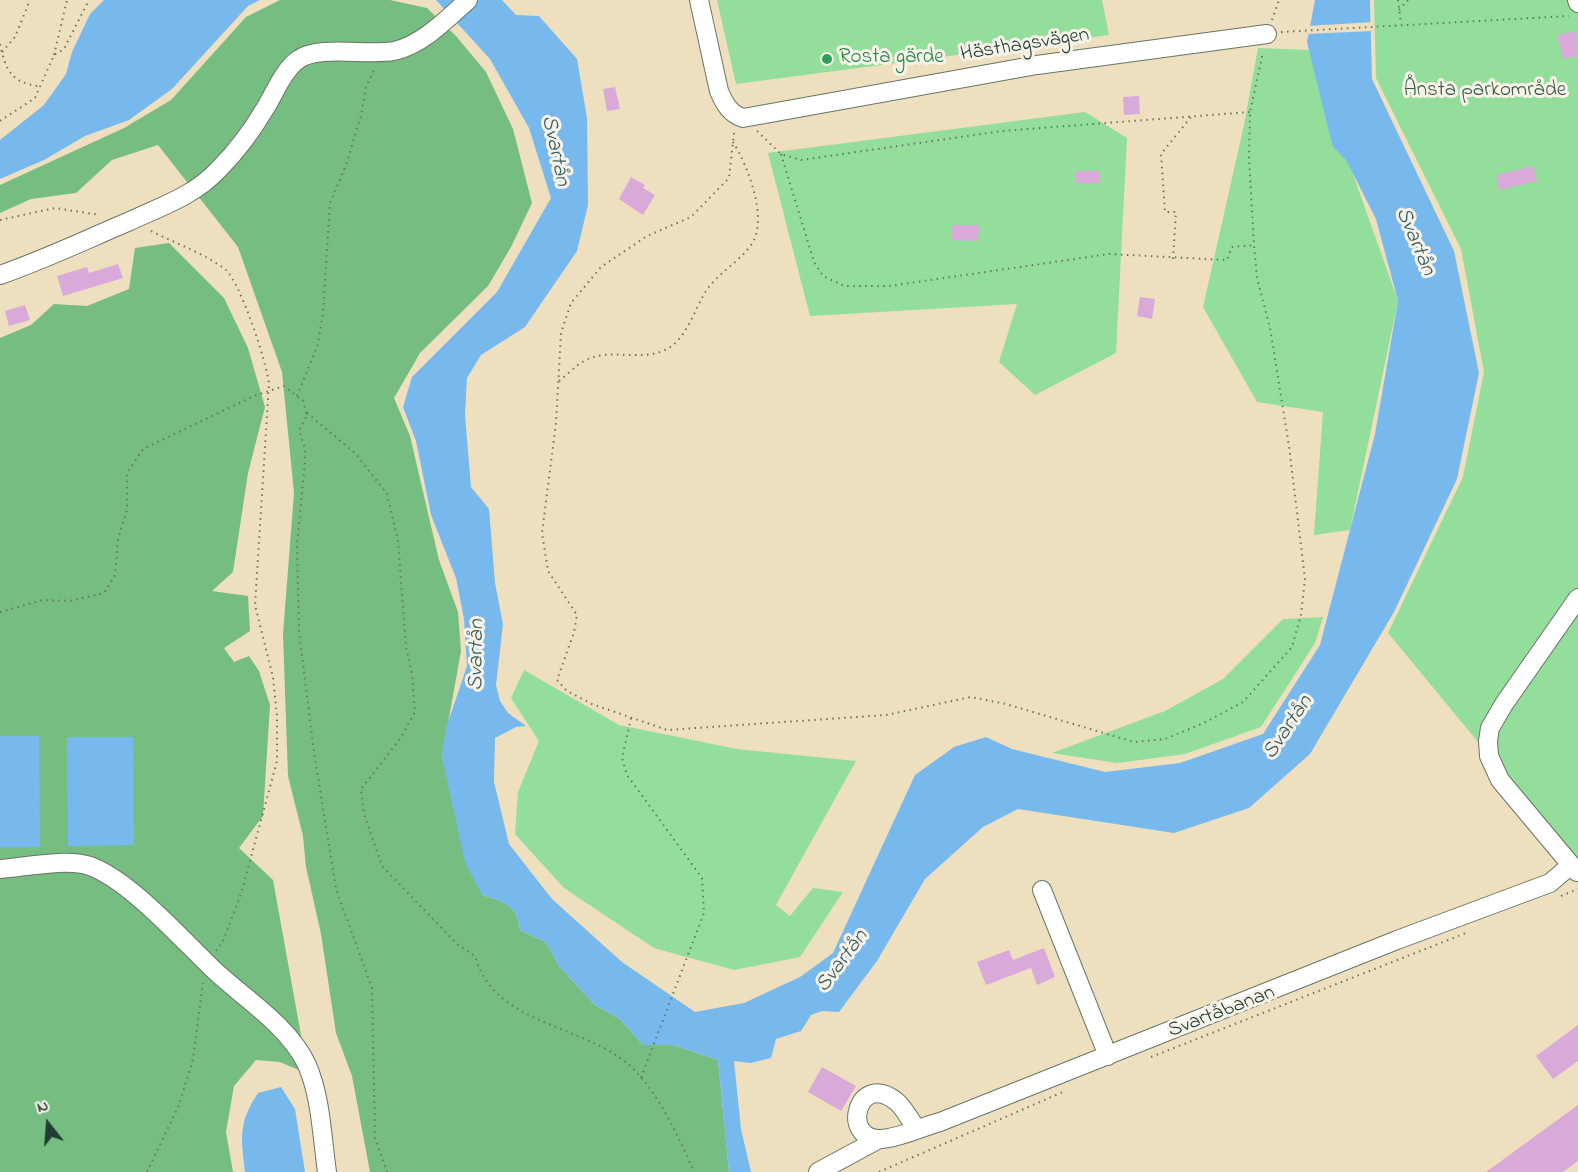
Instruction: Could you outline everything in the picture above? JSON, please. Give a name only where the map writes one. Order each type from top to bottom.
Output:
[{"type":"lane","points":[[0,275],[74,248],[131,220],[170,205],[200,186],[219,170],[254,125],[273,92],[300,58],[318,53],[383,52],[413,43],[438,26],[468,0]]},
{"type":"lane","points":[[699,0],[719,91],[724,104],[735,115]]},
{"type":"lane","name":"Hästhagsvägen","points":[[735,115],[753,117],[1037,65],[1267,34]]},
{"type":"lane","points":[[818,1172],[879,1139],[940,1122],[1397,940],[1550,883],[1575,869],[1500,780],[1489,756],[1488,741],[1490,728],[1500,710],[1578,598]]},
{"type":"lane","points":[[0,869],[78,863],[104,872],[136,897],[286,1036],[306,1064],[315,1094],[327,1172]]},
{"type":"lane","points":[[1042,891],[1108,1056]]},
{"type":"lane","points":[[879,1139],[868,1135],[860,1127],[856,1117],[857,1106],[865,1097],[876,1094],[886,1095],[898,1103],[916,1128]]},
{"type":"path","points":[[2,52],[15,37],[30,0]]},
{"type":"path","points":[[0,121],[34,98],[54,55],[67,0]]},
{"type":"path","points":[[54,55],[64,50],[89,0]]},
{"type":"path","points":[[735,115],[729,178],[691,218],[647,236],[602,267],[571,303],[561,333],[542,533],[548,571],[576,615],[574,632],[557,681],[567,691],[631,718],[667,730],[886,715],[971,697],[1006,704],[1134,742],[1165,740],[1204,723],[1242,702],[1292,647],[1301,615],[1305,579],[1289,446],[1270,328],[1257,278],[1249,159],[1250,112],[1267,34],[1279,0]]},
{"type":"path","points":[[1398,0],[1401,24]]},
{"type":"path","points":[[1399,10],[1408,0]]},
{"type":"path","points":[[1267,34],[1382,25],[1578,16]]},
{"type":"path","points":[[0,44],[12,77],[23,84],[39,86]]},
{"type":"path","points":[[297,396],[318,344],[323,312],[330,203],[346,165],[361,116],[366,87],[383,52]]},
{"type":"path","points":[[735,115],[755,129],[781,154],[801,160],[1002,131],[1250,112]]},
{"type":"path","points":[[1173,259],[1176,212],[1165,212],[1161,154],[1191,117]]},
{"type":"path","points":[[558,382],[584,361],[607,354],[647,356],[674,345],[713,281],[751,245],[758,232],[756,202],[747,164],[734,142]]},
{"type":"path","points":[[781,154],[814,262],[823,276],[844,286],[889,286],[1109,254],[1227,260],[1232,247],[1254,245]]},
{"type":"path","points":[[0,220],[55,208],[131,220],[226,270],[235,282],[266,363],[269,391],[255,612],[273,677],[278,716],[277,761],[242,894],[223,941],[206,963],[193,1059],[179,1105],[147,1172]]},
{"type":"path","points":[[0,612],[43,600],[70,601],[104,593],[114,575],[118,539],[127,510],[127,473],[143,449],[284,386],[303,401],[307,415],[299,431],[305,448],[297,544],[299,632],[336,889],[372,988],[375,1138],[387,1172]]},
{"type":"path","points":[[306,411],[310,417],[356,453],[387,494],[398,541],[406,647],[412,674],[416,712],[400,739],[361,789],[364,814],[382,866],[451,938],[475,956],[481,975],[503,998],[525,1014],[591,1040],[625,1062],[667,1114],[694,1172]]},
{"type":"path","points":[[631,718],[622,758],[627,775],[702,878],[704,913],[640,1080]]},
{"type":"path","points":[[1556,898],[1578,889]]},
{"type":"path","name":"Svartåbanan","points":[[1150,1057],[1469,932]]},
{"type":"path","points":[[879,1172],[1073,1088]]},
{"type":"green space","points":[[280,0],[390,0],[427,8],[456,36],[486,72],[513,129],[532,203],[511,247],[488,286],[420,353],[394,398],[410,436],[439,560],[458,612],[461,651],[442,757],[482,895],[503,902],[513,909],[520,930],[546,942],[559,966],[595,1005],[620,1019],[643,1045],[673,1045],[718,1060],[729,1172],[370,1172],[352,1076],[336,1033],[321,934],[306,867],[303,836],[288,776],[283,634],[294,493],[282,372],[238,247],[158,145],[112,160],[76,193],[31,199],[0,213],[0,185],[124,128],[171,100],[246,17]]},
{"type":"green space","name":"Rosta gärde","points":[[717,0],[1102,0],[1109,35],[736,84]]},
{"type":"green space","name":"Ånsta parkområde","points":[[1374,0],[1578,0],[1578,863],[1388,633],[1463,477],[1484,372],[1461,249],[1376,78]]},
{"type":"green space","points":[[1258,48],[1309,50],[1398,301],[1350,530],[1314,535],[1323,412],[1257,402],[1203,307],[1244,125]]},
{"type":"green space","points":[[1085,112],[1127,138],[1116,353],[1035,395],[999,362],[1017,304],[810,316],[768,153]]},
{"type":"green space","points":[[169,243],[224,298],[248,348],[265,407],[248,473],[233,572],[212,591],[248,596],[250,631],[224,648],[234,662],[249,656],[259,671],[270,705],[263,816],[239,848],[273,880],[308,1074],[280,1062],[256,1060],[234,1086],[226,1132],[233,1172],[0,1172],[0,338],[31,325],[54,304],[87,306],[129,289],[135,248]]},
{"type":"green space","points":[[1323,617],[1315,643],[1261,727],[1185,754],[1117,763],[1052,753],[1165,711],[1223,679],[1283,619]]},
{"type":"green space","points":[[524,670],[619,725],[737,749],[856,761],[776,905],[790,916],[813,888],[843,892],[800,957],[734,970],[654,948],[564,888],[515,834],[518,792],[539,741],[511,698]]},
{"type":"water","points":[[104,0],[260,0],[248,6],[172,89],[129,120],[85,136],[44,160],[0,179],[0,140],[44,105],[66,74],[72,52],[90,14]]},
{"type":"water","name":"Svartån","points":[[436,0],[502,0],[516,15],[539,16],[577,59],[587,118],[588,205],[577,251],[525,327],[481,355],[467,378],[465,415],[471,487],[489,509],[495,583],[503,624],[496,685],[500,701],[508,713],[526,726],[516,727],[495,738],[494,782],[509,844],[552,899],[622,962],[695,1012],[744,1003],[800,977],[833,953],[915,775],[954,747],[986,737],[1012,749],[1105,772],[1180,763],[1263,734],[1320,645],[1375,434],[1398,301],[1376,219],[1346,160],[1333,147],[1307,42],[1315,0],[1370,0],[1372,79],[1454,251],[1479,373],[1457,479],[1394,612],[1310,754],[1249,808],[1174,833],[1018,809],[983,827],[925,879],[877,961],[839,1012],[822,1011],[811,1015],[801,1031],[776,1039],[771,1058],[751,1063],[734,1061],[741,1129],[751,1172],[729,1172],[718,1060],[673,1045],[643,1045],[620,1019],[595,1005],[559,966],[546,942],[520,930],[516,915],[509,905],[482,895],[465,862],[442,757],[446,728],[467,666],[464,619],[456,578],[431,515],[416,441],[403,407],[412,377],[497,292],[551,198],[529,128],[490,59]]},
{"type":"water","points":[[0,736],[39,736],[40,847],[0,847]]},
{"type":"water","points":[[67,737],[133,737],[134,845],[68,846]]},
{"type":"water","points":[[281,1087],[295,1109],[305,1172],[245,1172],[242,1140],[247,1113],[258,1093]]},
{"type":"pier","points":[[1374,22],[1374,31],[1305,34],[1307,26]]},
{"type":"building","points":[[1576,31],[1578,56],[1563,59],[1557,35]]},
{"type":"building","points":[[615,87],[620,109],[607,111],[603,89]]},
{"type":"building","points":[[1139,96],[1140,114],[1124,115],[1123,97]]},
{"type":"building","points":[[1533,166],[1537,181],[1499,190],[1496,175]]},
{"type":"building","points":[[1076,171],[1099,171],[1099,183],[1076,183]]},
{"type":"building","points":[[631,177],[645,185],[643,188],[655,195],[643,215],[619,199]]},
{"type":"building","points":[[952,225],[979,225],[978,241],[952,240]]},
{"type":"building","points":[[118,264],[123,278],[63,296],[57,276],[87,267],[89,273]]},
{"type":"building","points":[[1140,297],[1155,299],[1152,319],[1137,316]]},
{"type":"building","points":[[25,305],[30,320],[9,326],[5,311]]},
{"type":"building","points":[[1044,948],[1055,977],[1037,985],[1031,968],[986,985],[977,962],[1009,950],[1013,960]]},
{"type":"building","points":[[1578,1025],[1578,1061],[1553,1079],[1536,1056]]},
{"type":"building","points":[[822,1067],[856,1086],[841,1111],[808,1092]]},
{"type":"building","points":[[1578,1105],[1578,1161],[1563,1172],[1486,1172]]},
{"type":"place","name":"Rosta gärde","points":[[827,59]]}]
